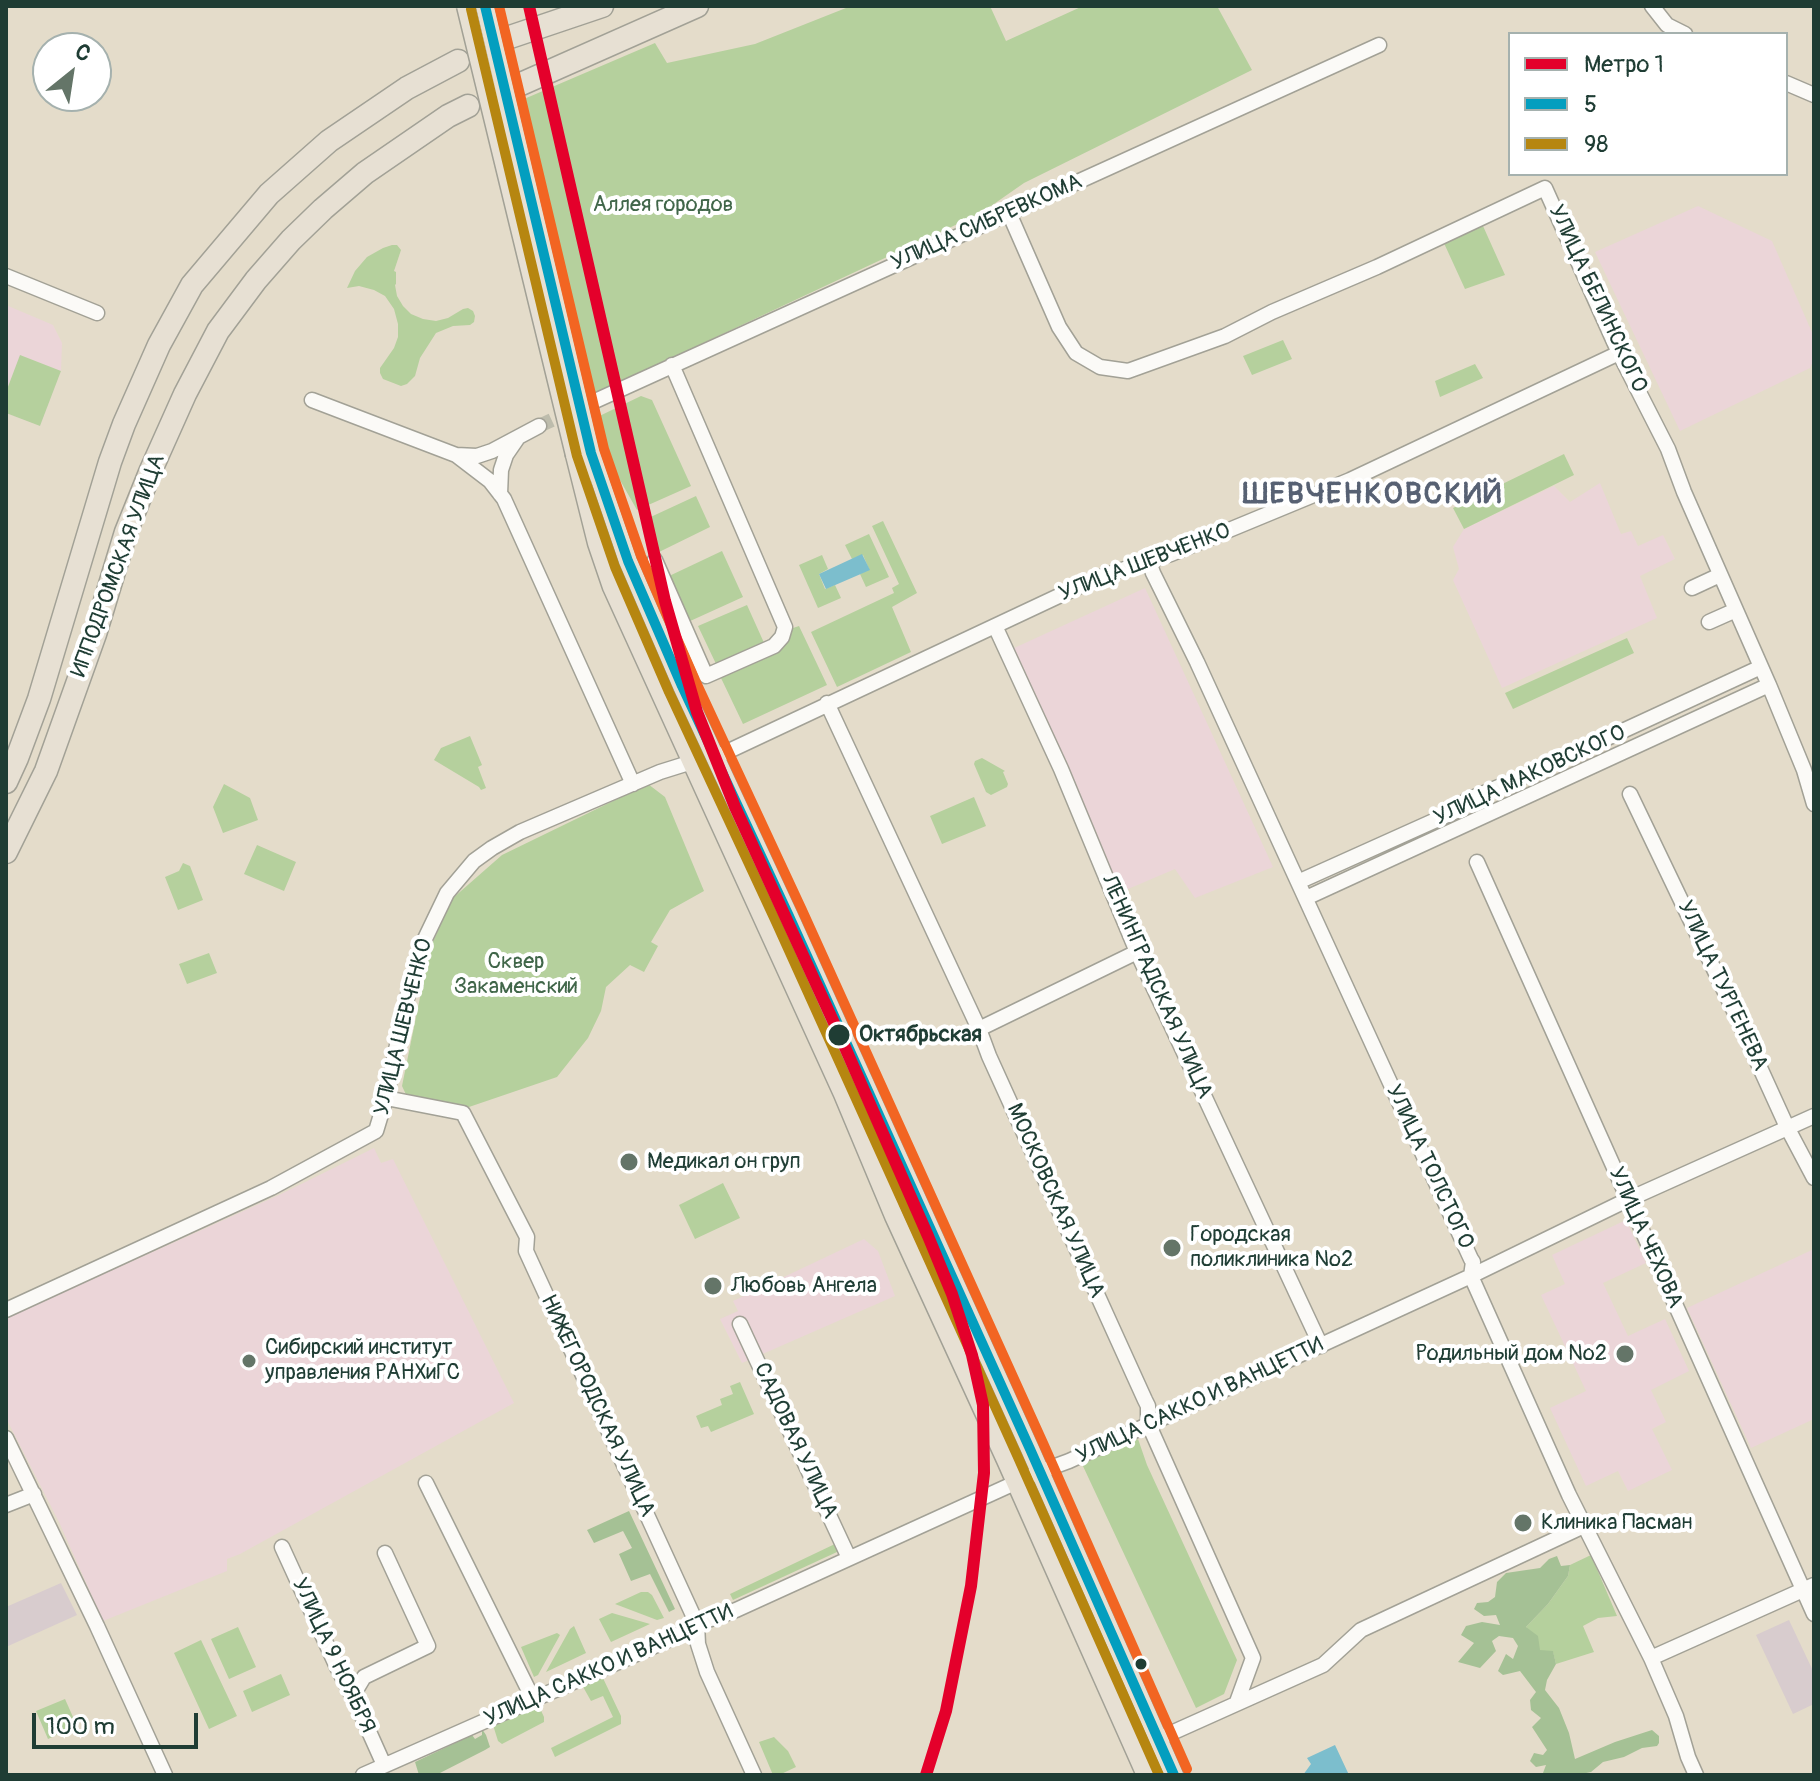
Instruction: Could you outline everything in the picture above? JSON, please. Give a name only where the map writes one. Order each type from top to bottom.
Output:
[{"type":"highway","points":[[510,37],[602,6]]},
{"type":"highway","points":[[521,84],[697,6]]},
{"type":"highway","name":"ИППОДРОМСКАЯ УЛИЦА","points":[[6,782],[39,699],[110,462],[159,345],[192,285],[269,194],[329,141],[407,88],[458,61]]},
{"type":"highway","name":"ИППОДРОМСКАЯ УЛИЦА","points":[[6,852],[55,747],[95,634],[126,532],[198,367],[218,331],[256,280],[323,209],[365,173],[448,116],[468,106]]},
{"type":"highway","points":[[92,521],[126,532]]},
{"type":"main road","points":[[466,6],[583,454],[682,686],[789,916],[1174,1775]]},
{"type":"main road","points":[[485,6],[583,454],[597,543],[612,587],[843,1094],[894,1216],[1146,1775]]},
{"type":"street","points":[[510,37],[567,6]]},
{"type":"street","points":[[1652,6],[1667,25],[1681,32]]},
{"type":"street","name":"УЛИЦА СИБРЕВКОМА","points":[[595,401],[1379,45]]},
{"type":"street","points":[[1788,84],[1814,95]]},
{"type":"street","name":"УЛИЦА БЕЛИНСКОГО","points":[[1009,213],[1059,327],[1076,353],[1100,367],[1128,371],[1225,336],[1545,188],[1619,353],[1668,449],[1720,575],[1809,770],[1814,804]]},
{"type":"street","points":[[6,276],[97,313]]},
{"type":"street","name":"УЛИЦА ШЕВЧЕНКО","points":[[716,757],[1097,578],[1171,554],[1350,480],[1619,353]]},
{"type":"street","points":[[672,365],[785,627],[782,637],[774,646],[682,686]]},
{"type":"street","points":[[312,400],[456,455],[490,481],[505,501],[633,784]]},
{"type":"street","points":[[456,455],[477,456],[492,451],[539,426]]},
{"type":"street","points":[[500,494],[501,470],[506,455],[518,438]]},
{"type":"street","points":[[655,560],[706,676]]},
{"type":"street","name":"УЛИЦА ТОЛСТОГО","points":[[1149,561],[1473,1262],[1471,1276],[1569,1495],[1651,1658],[1676,1716],[1696,1775]]},
{"type":"street","points":[[1692,588],[1720,575]]},
{"type":"street","points":[[1709,622],[1736,610]]},
{"type":"street","name":"ЛЕНИНГРАДСКАЯ УЛИЦА","points":[[995,626],[1061,769],[1137,952],[1321,1346]]},
{"type":"street","name":"УЛИЦА МАКОВСКОГО","points":[[1298,882],[1456,811],[1467,800],[1761,667]]},
{"type":"street","points":[[1306,898],[1769,685]]},
{"type":"street","name":"МОСКОВСКАЯ УЛИЦА","points":[[827,703],[979,1029],[1148,1406],[1148,1423],[1253,1658],[1237,1702]]},
{"type":"street","name":"УЛИЦА ШЕВЧЕНКО","points":[[6,1310],[271,1188],[376,1131],[422,945],[447,893],[474,861],[520,832],[660,772],[692,762]]},
{"type":"street","name":"УЛИЦА ТУРГЕНЕВА","points":[[1630,794],[1814,1178]]},
{"type":"street","name":"УЛИЦА ЧЕХОВА","points":[[1477,862],[1627,1200],[1809,1588],[1814,1614]]},
{"type":"street","points":[[979,1029],[1137,952]]},
{"type":"street","name":"НИЖЕГОРОДСКАЯ УЛИЦА","points":[[386,1098],[463,1113],[527,1237],[526,1251],[697,1624],[698,1644],[707,1672],[754,1775]]},
{"type":"street","name":"УЛИЦА САККО И ВАНЦЕТТИ","points":[[363,1775],[1069,1461],[1814,1116]]},
{"type":"street","name":"САДОВАЯ УЛИЦА","points":[[740,1324],[849,1558]]},
{"type":"street","points":[[6,1438],[165,1775]]},
{"type":"street","points":[[426,1483],[533,1699]]},
{"type":"street","points":[[6,1505],[34,1494]]},
{"type":"street","points":[[1158,1739],[1323,1665],[1361,1630],[1586,1525]]},
{"type":"street","name":"УЛИЦА 9 НОЯБРЯ","points":[[282,1547],[384,1765]]},
{"type":"street","points":[[352,1697],[364,1677],[428,1646],[385,1553]]},
{"type":"street","points":[[1651,1658],[1809,1588]]},
{"type":"shaded area","points":[[1698,206],[1772,241],[1814,337],[1814,359],[1810,368],[1680,431],[1595,252]]},
{"type":"shaded area","points":[[6,305],[53,325],[62,343],[61,371],[40,426],[6,413]]},
{"type":"shaded area","points":[[1600,483],[1621,534],[1631,531],[1638,546],[1663,535],[1675,559],[1640,576],[1657,618],[1502,688],[1453,580],[1459,569],[1453,547],[1464,529],[1554,486],[1570,502]]},
{"type":"shaded area","points":[[1145,588],[1273,867],[1195,898],[1175,869],[1121,892],[1012,649]]},
{"type":"shaded area","name":"Сибирский институт управления РАНХиГС","points":[[374,1148],[381,1163],[393,1159],[514,1403],[227,1559],[227,1571],[103,1621],[59,1522],[6,1418],[6,1318],[277,1196]]},
{"type":"shaded area","name":"Родильный дом №2","points":[[1626,1220],[1646,1263],[1603,1283],[1628,1336],[1665,1319],[1689,1371],[1651,1390],[1666,1422],[1652,1429],[1672,1470],[1628,1491],[1618,1471],[1586,1486],[1550,1408],[1586,1391],[1541,1295],[1565,1284],[1552,1255]]},
{"type":"shaded area","points":[[864,1239],[878,1251],[895,1296],[742,1363],[720,1319],[738,1311],[733,1301]]},
{"type":"shaded area","points":[[1814,1249],[1814,1419],[1751,1448],[1687,1308]]},
{"type":"shaded area","points":[[61,1583],[77,1615],[6,1647],[6,1607]]},
{"type":"shaded area","points":[[1789,1620],[1814,1673],[1814,1704],[1793,1714],[1756,1635]]},
{"type":"green space","name":"Аллея городов","points":[[851,6],[990,6],[1006,41],[1083,6],[1217,6],[1252,70],[1024,183],[981,213],[603,390],[561,400],[496,111],[655,43],[667,63],[755,44]]},
{"type":"green space","points":[[1483,226],[1505,275],[1465,289],[1443,241]]},
{"type":"green space","points":[[397,245],[401,250],[394,271],[397,296],[411,314],[436,321],[468,308],[475,316],[470,325],[453,326],[436,333],[420,358],[415,376],[401,386],[383,379],[380,373],[398,337],[394,309],[385,296],[374,290],[359,286],[347,288],[355,271],[367,257]]},
{"type":"green space","points":[[1283,340],[1292,359],[1252,375],[1243,356]]},
{"type":"green space","points":[[20,355],[61,371],[40,426],[6,413],[6,392]]},
{"type":"green space","points":[[1475,364],[1483,378],[1440,397],[1435,381]]},
{"type":"green space","points":[[641,396],[652,400],[691,486],[637,510],[587,422]]},
{"type":"green space","points":[[1564,454],[1574,475],[1464,529],[1453,508]]},
{"type":"green space","points":[[696,496],[710,527],[657,553],[642,521]]},
{"type":"green space","points":[[883,521],[917,593],[892,607],[911,652],[837,687],[811,632],[894,593],[892,588],[899,584],[872,526]]},
{"type":"green space","points":[[869,534],[889,577],[866,587],[860,574],[869,569],[863,555],[852,559],[845,545]]},
{"type":"green space","points":[[722,551],[743,597],[688,622],[667,577]]},
{"type":"green space","points":[[822,555],[828,569],[819,574],[825,589],[835,585],[841,598],[818,608],[799,565]]},
{"type":"green space","points":[[747,605],[765,645],[717,666],[698,626]]},
{"type":"green space","points":[[799,626],[827,685],[743,724],[721,678],[778,651],[790,629]]},
{"type":"green space","points":[[1627,638],[1634,653],[1513,709],[1505,693]]},
{"type":"green space","points":[[470,736],[482,765],[478,767],[486,788],[481,790],[434,760],[441,748]]},
{"type":"green space","points":[[982,758],[1005,771],[1007,787],[991,795],[986,792],[974,764]]},
{"type":"green space","points":[[224,784],[250,798],[258,820],[223,833],[213,807]]},
{"type":"green space","name":"Сквер Закаменский","points":[[648,784],[665,797],[704,891],[670,910],[651,942],[658,946],[644,972],[630,965],[606,987],[601,1011],[588,1038],[557,1077],[469,1107],[409,1101],[402,1086],[430,948],[453,898],[502,855]]},
{"type":"green space","points":[[974,797],[986,826],[942,844],[930,816]]},
{"type":"green space","points":[[257,845],[296,862],[284,891],[244,874]]},
{"type":"green space","points":[[183,863],[190,866],[203,900],[178,910],[165,877],[179,871]]},
{"type":"green space","points":[[209,953],[217,973],[187,984],[179,964]]},
{"type":"green space","points":[[723,1183],[740,1218],[695,1239],[679,1205]]},
{"type":"green space","points":[[740,1382],[754,1414],[711,1432],[708,1426],[701,1428],[696,1416],[722,1405],[720,1399],[733,1394],[730,1386]]},
{"type":"green space","points":[[1138,1439],[1147,1465],[1237,1660],[1224,1694],[1196,1708],[1082,1464]]},
{"type":"green space","points":[[629,1511],[675,1609],[669,1612],[650,1574],[631,1581],[619,1554],[632,1548],[623,1531],[594,1543],[587,1530]]},
{"type":"green space","points":[[837,1543],[837,1552],[733,1600],[730,1594]]},
{"type":"green space","points":[[1591,1555],[1617,1616],[1598,1618],[1583,1626],[1594,1652],[1556,1664],[1553,1652],[1540,1651],[1526,1627],[1568,1576],[1570,1565]]},
{"type":"green space","points":[[1557,1556],[1561,1566],[1570,1565],[1568,1576],[1526,1627],[1538,1636],[1540,1650],[1553,1651],[1556,1664],[1545,1690],[1559,1708],[1575,1759],[1652,1730],[1659,1736],[1657,1746],[1603,1762],[1591,1772],[1577,1775],[1547,1775],[1543,1773],[1546,1765],[1536,1767],[1530,1761],[1534,1753],[1543,1755],[1547,1750],[1532,1727],[1541,1718],[1531,1710],[1530,1700],[1536,1692],[1520,1671],[1503,1675],[1498,1671],[1506,1654],[1513,1659],[1518,1646],[1513,1638],[1499,1636],[1492,1641],[1496,1651],[1480,1668],[1458,1662],[1474,1643],[1461,1635],[1466,1626],[1482,1622],[1500,1625],[1496,1615],[1484,1616],[1474,1609],[1477,1603],[1488,1602],[1495,1597],[1497,1582],[1506,1573],[1540,1568]]},
{"type":"green space","points":[[641,1592],[652,1595],[664,1618],[657,1620],[615,1604]]},
{"type":"green space","points":[[612,1613],[650,1624],[611,1642],[599,1619]]},
{"type":"green space","points":[[574,1626],[586,1653],[546,1672],[570,1629]]},
{"type":"green space","points":[[238,1627],[256,1667],[229,1679],[211,1639]]},
{"type":"green space","points":[[557,1633],[560,1635],[534,1677],[521,1647]]},
{"type":"green space","points":[[201,1640],[237,1716],[209,1729],[174,1653]]},
{"type":"green space","points":[[281,1674],[290,1695],[252,1712],[243,1691]]},
{"type":"green space","points":[[602,1676],[621,1716],[621,1724],[555,1757],[551,1748],[613,1717],[603,1696],[591,1701],[582,1685]]},
{"type":"green space","points":[[65,1699],[77,1726],[48,1739],[36,1711]]},
{"type":"green space","points":[[537,1702],[544,1722],[502,1744],[498,1741],[493,1725]]},
{"type":"green space","points":[[482,1729],[490,1747],[436,1775],[419,1775],[415,1762],[472,1735],[475,1739],[482,1735]]},
{"type":"green space","points":[[774,1737],[788,1751],[796,1767],[779,1775],[773,1775],[759,1742]]},
{"type":"water","points":[[862,554],[870,570],[826,589],[819,574]]},
{"type":"water","points":[[1335,1745],[1349,1775],[1303,1775],[1311,1764],[1307,1758]]},
{"type":"tunnel","points":[[539,426],[571,411]]},
{"type":"metro line","name":"1","points":[[529,6],[665,601],[697,712],[735,807],[928,1236],[972,1355],[983,1405],[984,1473],[971,1586],[946,1711],[926,1775]]},
{"type":"transit line","name":"5","points":[[485,6],[591,453],[628,561],[1174,1775]]},
{"type":"transit line","points":[[499,6],[604,449],[641,556],[1043,1443],[1187,1769]]},
{"type":"transit line","name":"98","points":[[471,9],[577,456],[615,567],[1159,1775]]},
{"type":"place","name":"Октябрьская","points":[[839,1035]]},
{"type":"place","name":"Медикал он груп","points":[[629,1162]]},
{"type":"place","name":"Городская поликлиника №2","points":[[1172,1248]]},
{"type":"place","name":"Любовь Ангела","points":[[713,1286]]},
{"type":"place","name":"Родильный дом №2","points":[[1625,1354]]},
{"type":"place","name":"Сибирский институт управления РАНХиГС","points":[[249,1361]]},
{"type":"place","name":"Клиника Пасман","points":[[1523,1523]]},
{"type":"district","name":"ШЕВЧЕНКОВСКИЙ","points":[[1373,495]]}]
